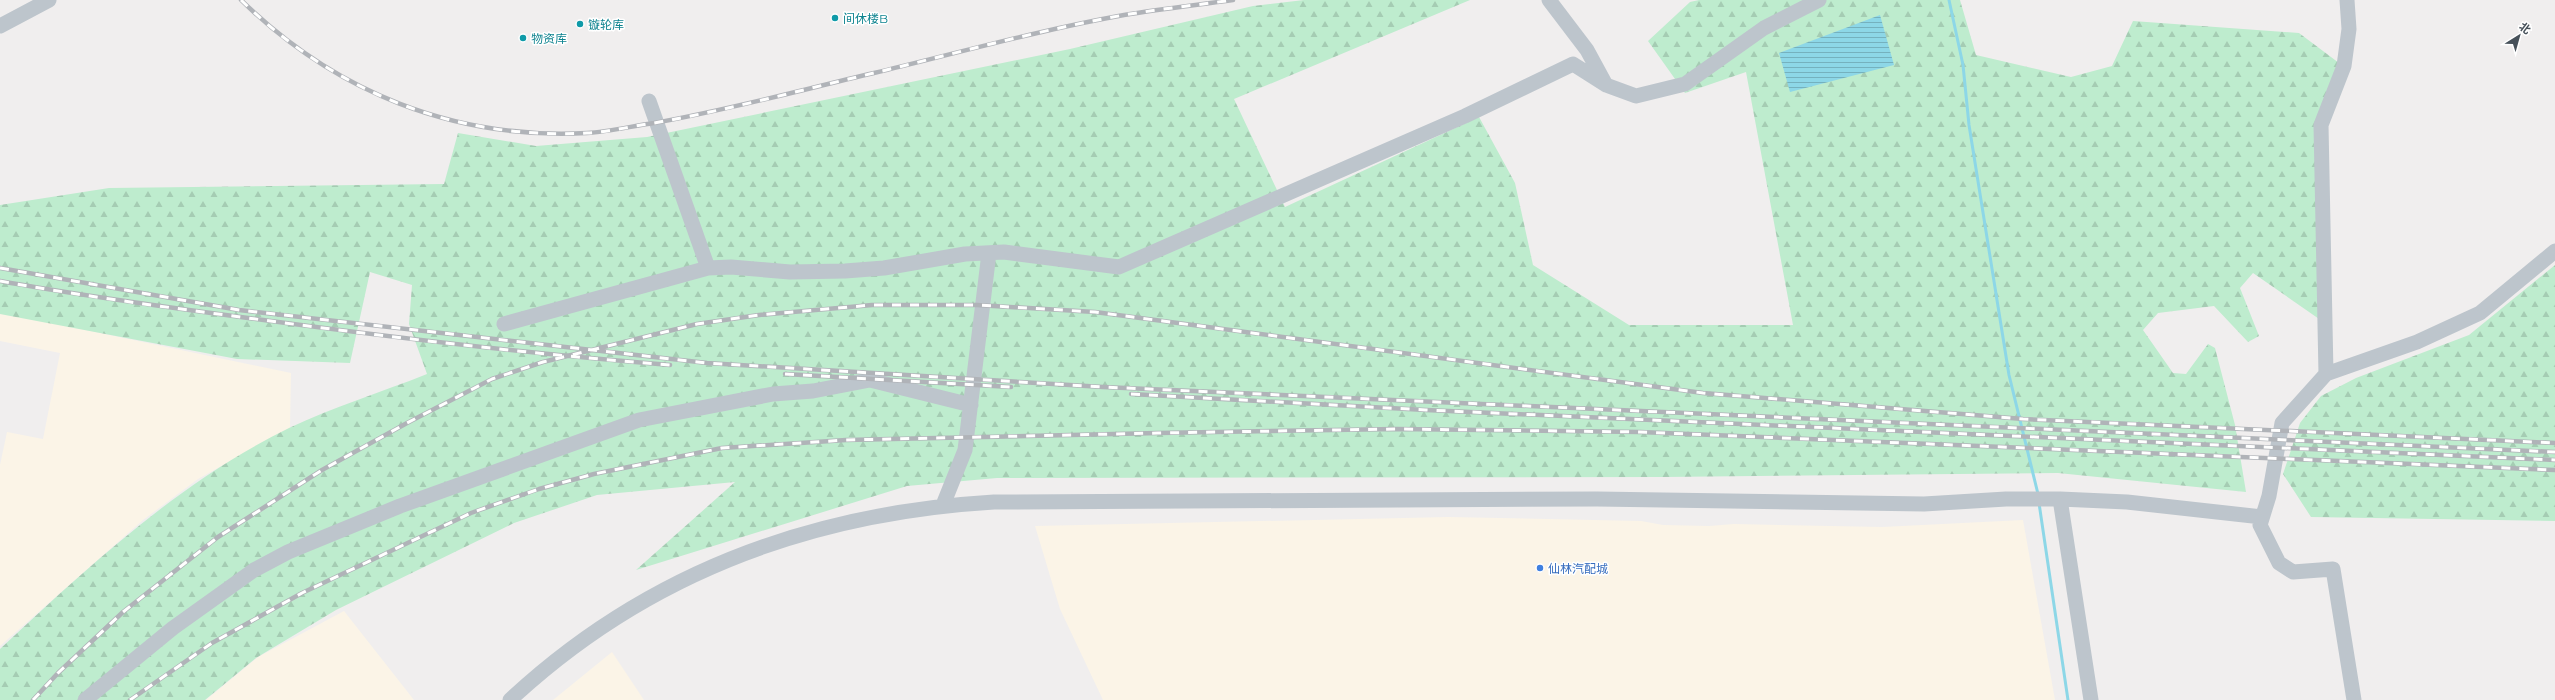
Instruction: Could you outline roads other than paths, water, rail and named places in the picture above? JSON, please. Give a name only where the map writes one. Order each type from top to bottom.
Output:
[{"type":"street","points":[[0,26],[49,0]]},
{"type":"street","points":[[1549,0],[1588,50],[1606,85]]},
{"type":"street","points":[[504,324],[708,268],[731,267],[790,272],[845,271],[989,253],[1036,255],[1119,267],[1465,116],[1573,64],[1606,85],[1636,96],[1685,84],[1764,28],[1819,0]]},
{"type":"street","points":[[2326,374],[2321,125],[2344,66],[2349,29],[2347,0]]},
{"type":"street","points":[[649,101],[708,268]]},
{"type":"street","points":[[2354,700],[2333,569],[2293,572],[2279,563],[2260,525],[2269,496],[2282,423],[2326,374],[2417,342],[2480,313],[2555,251]]},
{"type":"street","points":[[943,505],[965,450],[989,253]]},
{"type":"street","points":[[85,700],[172,628],[254,570],[288,552],[400,506],[639,420],[773,394],[813,391],[870,380],[971,405]]},
{"type":"street","points":[[510,700],[610,621],[670,585],[723,560],[819,529],[943,505],[994,502],[1590,499],[1924,504],[2006,499],[2060,499],[2127,502],[2262,517]]},
{"type":"street","points":[[2060,499],[2091,700]]},
{"type":"water","points":[[1880,15],[1894,65],[1790,92],[1779,53]]},
{"type":"waterway","points":[[1949,0],[1963,65],[1969,125],[2009,375],[2038,494]]},
{"type":"waterway","points":[[2039,503],[2068,700]]},
{"type":"railway","points":[[241,0],[277,32],[316,61],[357,84],[399,104],[444,118],[490,128],[538,133],[587,133],[682,118],[764,100],[999,42],[1093,21],[1124,15],[1233,0]]},
{"type":"railway","points":[[0,268],[239,310],[707,363],[1103,387],[2555,452]]},
{"type":"railway","points":[[0,281],[124,301],[353,332],[511,350],[670,365]]},
{"type":"railway","points":[[33,700],[58,673],[123,612],[218,537],[322,470],[407,423],[492,379],[543,362],[697,324],[759,315],[872,305],[977,305],[1095,312],[1703,393],[2023,419],[2555,443]]},
{"type":"railway","points":[[785,374],[1011,387]]},
{"type":"railway","points":[[1131,394],[1426,410],[2555,460]]},
{"type":"railway","points":[[130,700],[212,643],[302,593],[471,513],[539,489],[594,474],[722,448],[846,440],[1396,429],[1640,432],[2555,470]]},
{"type":"place","name":"间休楼B","points":[[835,18]]},
{"type":"place","name":"镟轮库","points":[[580,24]]},
{"type":"place","name":"物资库","points":[[523,38]]},
{"type":"place","name":"仙林汽配城","points":[[1540,568]]}]
